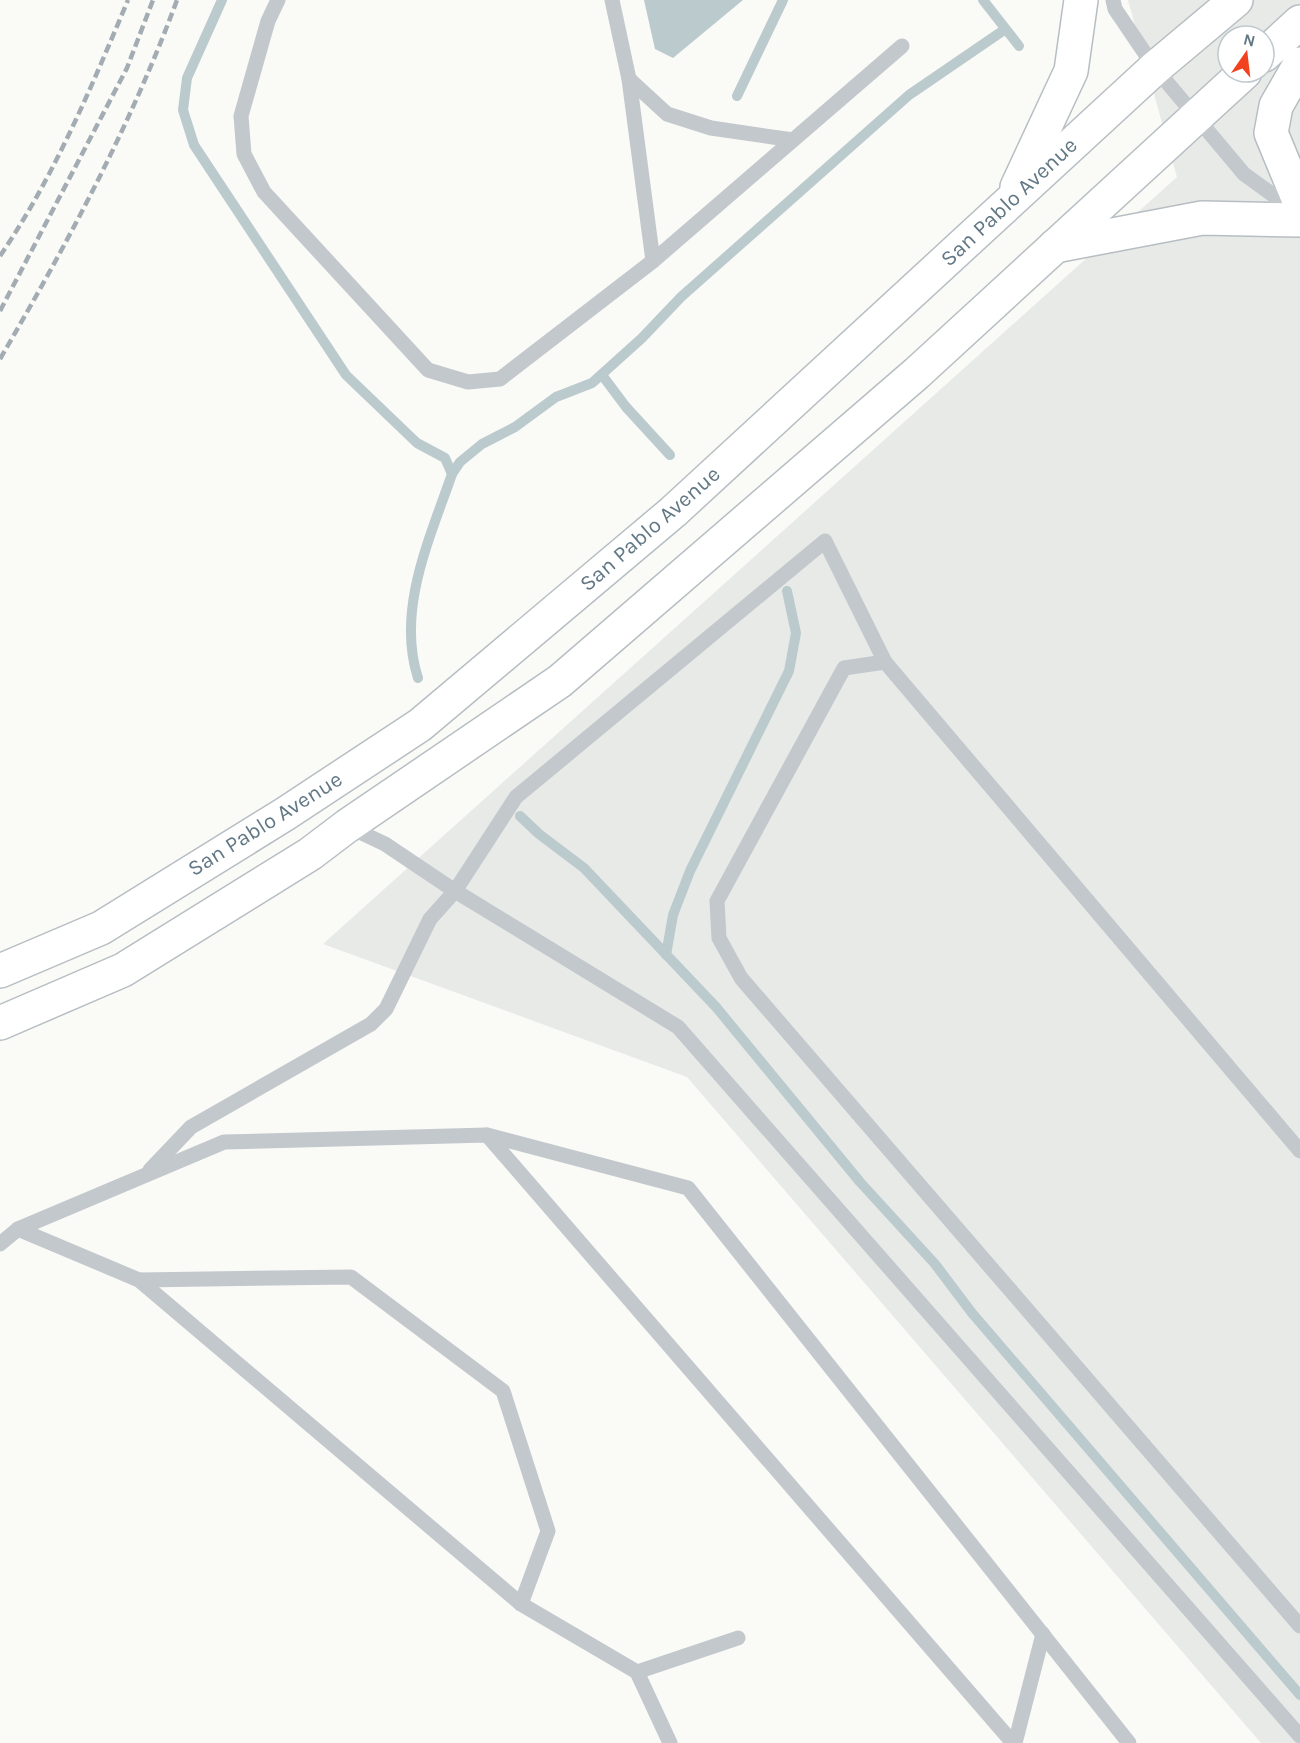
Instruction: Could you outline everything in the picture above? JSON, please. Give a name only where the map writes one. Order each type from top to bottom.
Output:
[{"type":"main road","points":[[1011,200],[1071,71],[1081,0]]},
{"type":"main road","name":"San Pablo Avenue","points":[[0,971],[101,928],[285,814],[420,725],[673,512],[1155,68],[1236,0]]},
{"type":"main road","points":[[1276,44],[1300,22]]},
{"type":"main road","points":[[1300,64],[1271,118],[1271,133],[1294,173],[1300,203]]},
{"type":"main road","name":"San Pablo Avenue","points":[[0,1023],[123,970],[310,854],[346,826],[560,681],[917,373],[1232,84]]},
{"type":"main road","points":[[1055,246],[1202,218],[1300,220]]},
{"type":"lane","points":[[278,0],[268,21],[241,116],[244,154],[264,192],[428,370],[468,382],[500,380],[654,261],[902,46]]},
{"type":"lane","points":[[612,0],[629,79],[654,261]]},
{"type":"lane","points":[[1113,0],[1115,9],[1155,68],[1244,174],[1300,215]]},
{"type":"lane","points":[[629,79],[667,114],[711,128],[793,140]]},
{"type":"lane","points":[[144,1176],[191,1127],[371,1024],[386,1009],[430,919],[455,891],[516,797],[825,541],[885,662],[1300,1151]]},
{"type":"lane","points":[[885,662],[844,668],[717,901],[719,938],[741,978],[1300,1626]]},
{"type":"lane","points":[[346,826],[385,844],[455,891],[678,1027],[1300,1736]]},
{"type":"lane","points":[[487,1134],[1014,1743]]},
{"type":"lane","points":[[0,1244],[18,1228],[224,1142],[487,1134],[688,1188],[1129,1743]]},
{"type":"lane","points":[[18,1228],[139,1280],[521,1604],[637,1672],[670,1743]]},
{"type":"lane","points":[[139,1280],[351,1277],[503,1391],[548,1531],[521,1604]]},
{"type":"lane","points":[[1014,1743],[1043,1635]]},
{"type":"lane","points":[[637,1672],[738,1638]]},
{"type":"shaded area","points":[[644,0],[743,0],[673,58],[655,49]]},
{"type":"shaded area","points":[[1128,0],[1300,0],[1300,1743],[1261,1743],[687,1077],[323,944],[1177,177]]},
{"type":"waterway","points":[[222,0],[187,78],[183,110],[194,145],[346,375],[417,443],[445,458],[452,474]]},
{"type":"waterway","points":[[737,96],[783,0]]},
{"type":"waterway","points":[[983,0],[1019,46]]},
{"type":"waterway","points":[[418,678],[412,652],[411,626],[418,574],[452,474],[460,462],[482,444],[515,427],[556,397],[592,383],[642,338],[681,297],[909,95],[1004,30]]},
{"type":"waterway","points":[[602,375],[626,407],[670,455]]},
{"type":"waterway","points":[[666,955],[673,915],[690,871],[789,671],[796,633],[787,591]]},
{"type":"waterway","points":[[520,816],[539,834],[584,868],[716,1007],[860,1182],[935,1264],[972,1313],[1300,1695]]},
{"type":"railway","points":[[0,256],[38,195],[85,99],[128,0]]},
{"type":"railway","points":[[0,311],[127,68],[153,0]]},
{"type":"railway","points":[[0,359],[96,183],[139,93],[177,0]]}]
